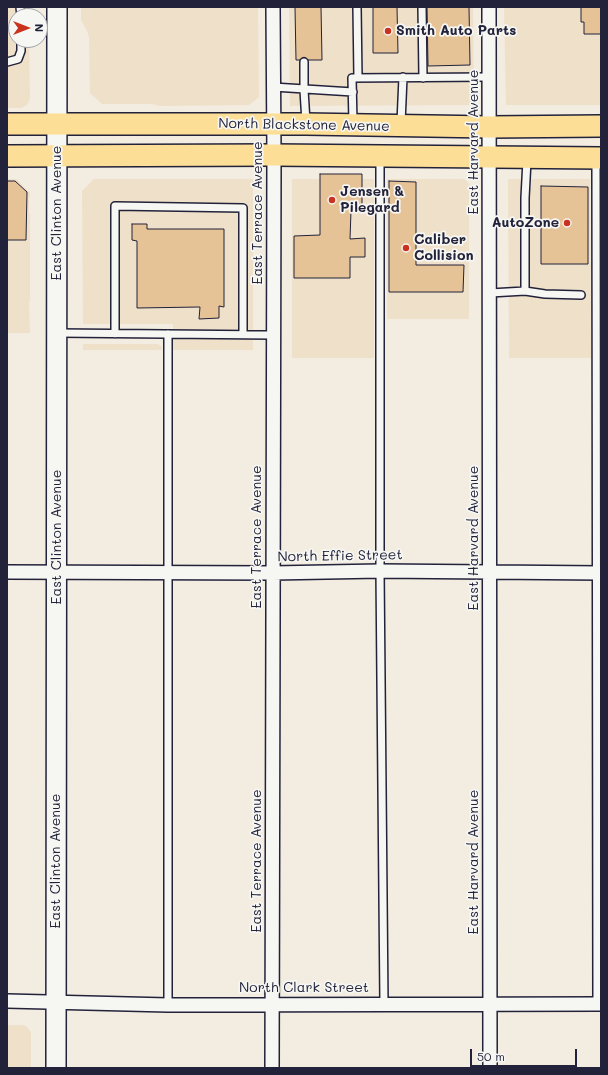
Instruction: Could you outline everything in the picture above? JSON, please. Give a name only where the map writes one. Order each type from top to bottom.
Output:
[{"type":"main road","name":"East Clinton Avenue","points":[[56,1068],[57,7]]},
{"type":"main road","name":"North Blackstone Avenue","points":[[7,124],[306,124],[490,127],[601,126]]},
{"type":"main road","points":[[7,156],[274,155],[599,158]]},
{"type":"street","name":"East Terrace Avenue","points":[[272,1068],[274,335],[273,7]]},
{"type":"street","name":"East Harvard Avenue","points":[[489,7],[490,1068]]},
{"type":"street","name":"North Effie Street","points":[[7,572],[273,573],[380,571],[599,573]]},
{"type":"street","name":"North Clark Street","points":[[7,1001],[168,1005],[490,1003],[599,1004]]},
{"type":"lane","points":[[357,7],[358,78]]},
{"type":"lane","points":[[422,7],[423,78]]},
{"type":"lane","points":[[7,62],[18,59],[21,48]]},
{"type":"lane","points":[[304,62],[306,124]]},
{"type":"lane","points":[[401,126],[403,77]]},
{"type":"lane","points":[[353,125],[352,78],[490,77]]},
{"type":"lane","points":[[274,87],[353,92]]},
{"type":"lane","points":[[380,156],[380,571],[384,1004]]},
{"type":"lane","points":[[525,291],[525,198],[528,158]]},
{"type":"lane","points":[[599,158],[599,1004]]},
{"type":"lane","points":[[115,334],[115,206],[243,208],[243,334]]},
{"type":"lane","points":[[490,293],[525,291],[545,294],[581,295]]},
{"type":"lane","points":[[57,333],[274,335]]},
{"type":"lane","points":[[168,334],[168,1005]]},
{"type":"shaded area","points":[[7,7],[29,7],[8,8],[8,48],[29,48],[30,98],[27,105],[21,108],[7,108]]},
{"type":"shaded area","points":[[81,7],[258,7],[259,97],[249,105],[160,106],[152,104],[102,104],[90,93],[89,37],[81,20]]},
{"type":"shaded area","points":[[289,7],[473,7],[474,105],[290,106]]},
{"type":"shaded area","points":[[504,7],[601,7],[601,105],[506,105]]},
{"type":"shaded area","points":[[7,179],[16,179],[30,193],[30,333],[7,333]]},
{"type":"shaded area","points":[[94,179],[253,179],[253,350],[173,350],[173,324],[83,324],[82,191]]},
{"type":"shaded area","points":[[292,179],[374,179],[374,358],[292,358]]},
{"type":"shaded area","points":[[387,179],[464,179],[469,184],[469,319],[387,319]]},
{"type":"shaded area","points":[[508,179],[590,179],[591,358],[509,358]]},
{"type":"shaded area","points":[[83,344],[157,344],[161,346],[162,350],[83,350]]},
{"type":"shaded area","points":[[7,1025],[23,1025],[26,1026],[31,1032],[31,1068],[7,1068]]},
{"type":"building","points":[[295,7],[321,7],[322,60],[308,60],[304,57],[300,60],[296,60]]},
{"type":"building","points":[[373,7],[397,7],[398,53],[373,53]]},
{"type":"building","points":[[427,7],[469,7],[470,65],[428,66]]},
{"type":"building","points":[[581,7],[601,7],[601,34],[584,34],[584,22],[581,22]]},
{"type":"building","points":[[320,174],[362,174],[362,211],[351,211],[350,239],[365,238],[365,257],[350,257],[350,278],[294,278],[294,236],[320,235]]},
{"type":"building","points":[[7,181],[15,181],[27,192],[26,240],[7,240]]},
{"type":"building","points":[[389,181],[416,182],[416,265],[464,265],[463,292],[389,292]]},
{"type":"building","points":[[541,186],[588,187],[588,264],[541,264]]},
{"type":"building","points":[[132,224],[147,224],[147,229],[224,229],[224,307],[219,306],[219,318],[199,319],[200,307],[137,308],[137,241],[132,240]]},
{"type":"place","name":"Smith Auto Parts","points":[[388,31]]},
{"type":"place","name":"Jensen & Pilegard","points":[[332,200]]},
{"type":"place","name":"AutoZone","points":[[567,223]]},
{"type":"place","name":"Caliber Collision","points":[[406,248]]}]
